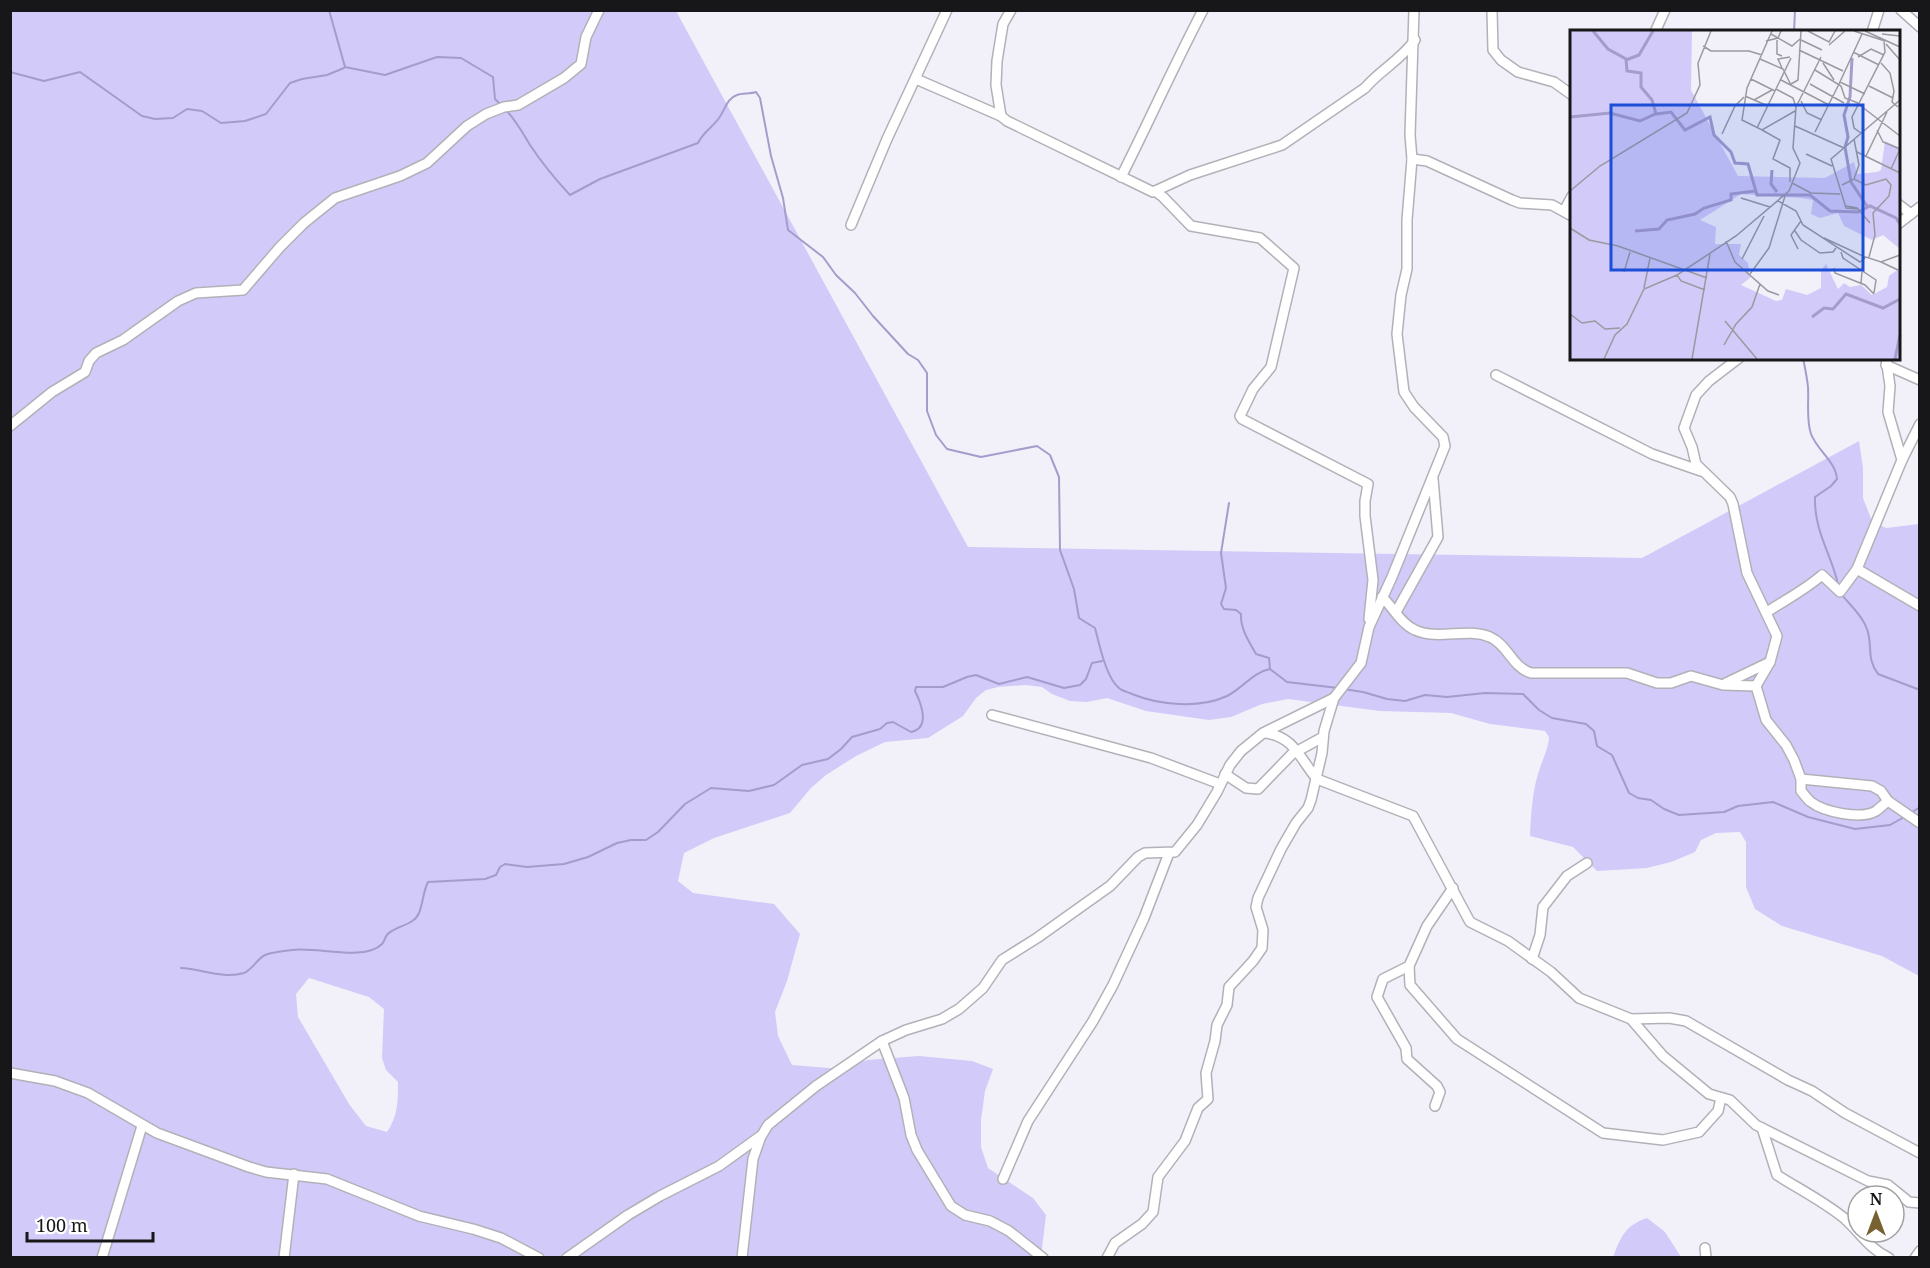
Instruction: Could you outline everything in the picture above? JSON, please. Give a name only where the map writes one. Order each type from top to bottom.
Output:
[{"type":"street","points":[[10,426],[52,392],[85,372],[89,361],[96,353],[123,339],[178,302],[196,293],[243,290],[296,231],[335,198],[400,176],[427,163],[467,126],[486,114],[504,107],[518,105],[564,78],[581,64],[586,37],[598,10]]},
{"type":"street","points":[[851,225],[887,139],[946,10]]},
{"type":"street","points":[[1001,116],[996,85],[997,62],[1003,24],[1011,10]]},
{"type":"street","points":[[1121,177],[1203,10]]},
{"type":"street","points":[[1492,10],[1493,50],[1501,60],[1518,72],[1554,82],[1570,94]]},
{"type":"street","points":[[1656,30],[1665,10]]},
{"type":"street","points":[[1873,30],[1880,10]]},
{"type":"street","points":[[1901,10],[1920,27]]},
{"type":"street","points":[[1369,627],[1433,476],[1445,441],[1414,407],[1404,392],[1397,334],[1401,295],[1407,269],[1407,220],[1412,159],[1410,135],[1417,13]]},
{"type":"street","points":[[916,79],[1001,116],[1149,191],[1155,191],[1190,175],[1282,145],[1365,88],[1406,52],[1414,40]]},
{"type":"street","points":[[1412,159],[1427,161],[1520,203],[1552,205],[1568,214]]},
{"type":"street","points":[[1107,1257],[1115,1243],[1142,1224],[1153,1212],[1158,1177],[1185,1141],[1198,1108],[1208,1099],[1206,1073],[1217,1025],[1227,1005],[1229,987],[1262,948],[1263,930],[1256,907],[1258,898],[1290,831],[1308,808],[1317,779],[1323,737],[1334,698],[1361,663],[1369,627],[1373,580],[1365,516],[1368,484],[1242,420],[1240,416],[1252,389],[1271,367],[1294,268],[1260,238],[1191,226],[1163,196],[1155,191]]},
{"type":"street","points":[[1900,205],[1911,214]]},
{"type":"street","points":[[1900,223],[1920,207]]},
{"type":"street","points":[[1735,360],[1709,381],[1696,395],[1684,428],[1696,464],[1730,497],[1747,573],[1777,636],[1770,662],[1756,686],[1766,720],[1786,745],[1801,779],[1801,791],[1811,802],[1842,813],[1858,814],[1875,812],[1888,801]]},
{"type":"street","points":[[1886,362],[1920,380]]},
{"type":"street","points":[[1886,362],[1890,386],[1888,412],[1902,460]]},
{"type":"street","points":[[1496,375],[1652,454],[1703,472]]},
{"type":"street","points":[[1767,612],[1808,588],[1822,575],[1840,592],[1857,569],[1902,460],[1920,424]]},
{"type":"street","points":[[1396,612],[1438,537],[1433,476]]},
{"type":"street","points":[[1857,569],[1920,606]]},
{"type":"street","points":[[1382,597],[1414,630],[1438,634],[1470,633],[1489,637],[1502,646],[1521,670],[1531,673],[1627,673],[1657,683],[1671,683],[1691,676],[1723,685],[1756,686]]},
{"type":"street","points":[[1723,685],[1770,662]]},
{"type":"street","points":[[742,1257],[753,1159],[768,1125],[825,1079],[882,1041],[948,1016],[982,988],[1002,960],[1110,886],[1138,857],[1151,852],[1175,852],[1214,799],[1225,774],[1241,751],[1263,733],[1334,698]]},
{"type":"street","points":[[992,715],[1151,758],[1220,784]]},
{"type":"street","points":[[1263,733],[1284,737],[1317,779],[1413,816],[1470,922],[1508,941],[1551,972],[1579,998],[1631,1019],[1669,1018],[1686,1021],[1788,1080],[1812,1091],[1845,1113],[1920,1153]]},
{"type":"street","points":[[1225,774],[1246,788],[1258,789],[1296,750],[1323,737]]},
{"type":"street","points":[[1801,779],[1872,786],[1881,791],[1888,801],[1920,823]]},
{"type":"street","points":[[1003,1179],[1028,1121],[1088,1030],[1113,985],[1144,918],[1169,853]]},
{"type":"street","points":[[1533,959],[1540,935],[1543,907],[1567,876],[1587,863]]},
{"type":"street","points":[[1453,888],[1427,926],[1409,966],[1410,985],[1457,1039],[1603,1133],[1663,1140],[1699,1132],[1718,1111],[1721,1098]]},
{"type":"street","points":[[1409,966],[1383,979],[1377,997],[1406,1048],[1407,1059],[1437,1086],[1440,1092],[1435,1106]]},
{"type":"street","points":[[1631,1019],[1663,1056],[1709,1094],[1730,1100],[1756,1125],[1868,1181],[1888,1185],[1909,1202],[1920,1203]]},
{"type":"street","points":[[882,1041],[904,1098],[911,1135],[917,1150],[951,1206],[965,1215],[990,1221],[1009,1231],[1043,1257]]},
{"type":"street","points":[[10,1072],[54,1081],[88,1093],[157,1134],[249,1167],[266,1172],[327,1179],[419,1216],[501,1238],[539,1257]]},
{"type":"street","points":[[102,1257],[142,1126]]},
{"type":"street","points":[[1762,1128],[1776,1175],[1815,1197],[1845,1219],[1875,1251],[1889,1257]]},
{"type":"street","points":[[567,1257],[628,1215],[719,1166],[762,1135]]},
{"type":"street","points":[[284,1257],[294,1174]]},
{"type":"street","points":[[1915,1257],[1920,1251]]},
{"type":"shaded area","points":[[10,11],[676,11],[968,547],[1642,558],[1859,441],[1863,468],[1863,498],[1872,521],[1886,528],[1919,524],[1919,976],[1882,956],[1782,926],[1755,909],[1746,887],[1746,842],[1740,832],[1716,833],[1701,840],[1695,852],[1671,862],[1647,868],[1597,871],[1573,847],[1530,836],[1534,789],[1549,737],[1545,731],[1490,724],[1451,713],[1380,711],[1288,699],[1262,704],[1231,717],[1209,720],[1146,711],[1107,698],[1087,702],[1070,701],[1042,687],[1026,685],[998,687],[986,690],[976,698],[963,716],[928,738],[885,742],[856,756],[826,775],[811,788],[790,813],[714,838],[684,853],[678,881],[693,893],[774,904],[800,934],[787,981],[775,1012],[778,1036],[792,1065],[841,1069],[867,1060],[919,1056],[972,1061],[993,1069],[985,1091],[981,1120],[981,1147],[988,1168],[1033,1198],[1046,1215],[1041,1257],[11,1257]],"holes":[[[309,978],[369,997],[384,1009],[382,1058],[386,1070],[398,1082],[395,1114],[387,1132],[366,1126],[349,1104],[298,1017],[296,994]]]},
{"type":"shaded area","points":[[1647,1218],[1665,1232],[1681,1257],[1613,1257],[1629,1228]]},
{"type":"waterway","points":[[329,10],[345,67],[385,75],[437,57],[461,58],[493,77],[495,99],[501,105]]},
{"type":"waterway","points":[[1794,30],[1795,10]]},
{"type":"waterway","points":[[10,72],[44,81],[80,72],[142,116],[155,119],[173,118],[187,109],[202,111],[221,123],[245,121],[266,114],[290,83],[327,75],[344,68]]},
{"type":"waterway","points":[[505,109],[544,165],[570,195],[600,179],[698,143],[719,118],[731,99],[739,94],[756,92],[760,98],[788,230],[823,257],[836,275],[855,293],[908,354],[918,360],[927,373],[927,411],[936,435],[947,449],[981,457],[1037,446],[1050,455],[1059,477],[1060,550],[1074,589],[1079,618],[1095,628],[1107,669],[1114,683],[1123,691],[1143,698],[1179,704],[1204,703],[1227,696],[1258,673],[1270,669],[1287,682],[1338,688]]},
{"type":"waterway","points":[[1803,360],[1808,387],[1809,428],[1817,445],[1833,467],[1837,479],[1815,497],[1815,510],[1838,584]]},
{"type":"waterway","points":[[1229,503],[1221,553],[1226,588],[1221,604],[1224,609],[1236,610],[1241,614],[1243,630],[1248,640],[1256,654],[1269,658],[1270,669]]},
{"type":"waterway","points":[[1842,595],[1865,624],[1869,635],[1872,663],[1878,674],[1920,690]]},
{"type":"waterway","points":[[181,968],[236,975],[247,972],[262,957],[275,952],[302,949],[352,953],[374,949],[382,944],[393,930],[417,917],[428,882],[485,879],[496,875],[500,867],[505,864],[527,867],[564,864],[588,857],[617,843],[646,840],[658,832],[685,804],[711,788],[749,791],[774,785],[802,765],[828,759],[852,737],[880,729],[887,723],[893,722],[911,732],[917,730],[921,726],[923,714],[915,691],[916,687],[943,687],[976,675],[999,684],[1027,677],[1064,688],[1080,685],[1086,679],[1092,663],[1102,661]]},
{"type":"waterway","points":[[1343,689],[1405,701],[1425,695],[1447,697],[1485,693],[1523,694],[1539,710],[1552,718],[1586,724],[1594,731],[1597,746],[1612,755],[1629,793],[1638,798],[1651,800],[1679,815],[1724,812],[1738,806],[1773,802],[1808,817],[1855,829],[1890,825],[1906,816]]},
{"type":"waterway","points":[[1911,813],[1920,807]]}]
